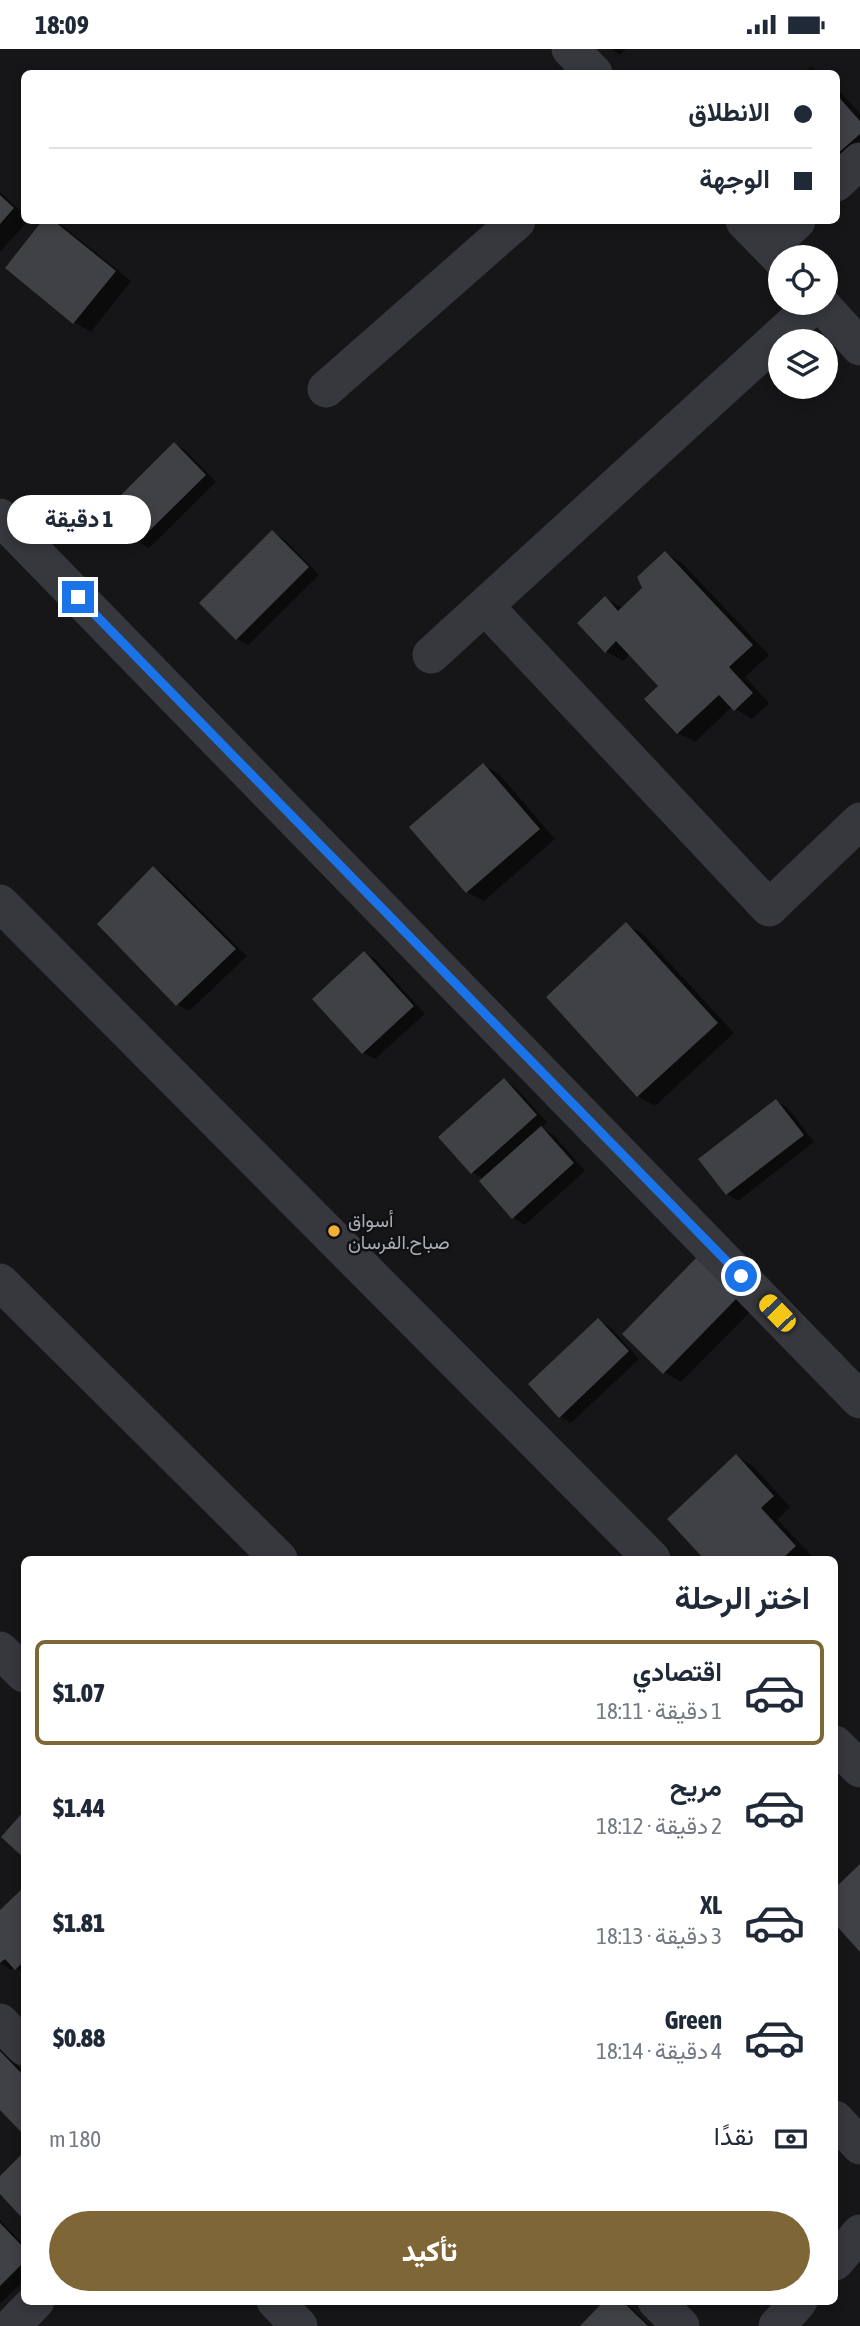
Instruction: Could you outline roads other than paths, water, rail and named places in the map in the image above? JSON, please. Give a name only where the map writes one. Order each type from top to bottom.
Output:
[{"type":"street","points":[[570,49],[591,70]]},
{"type":"street","points":[[840,179],[860,161]]},
{"type":"street","points":[[326,389],[514,224]]},
{"type":"street","points":[[747,224],[768,245]]},
{"type":"street","points":[[780,245],[795,224]]},
{"type":"street","points":[[431,655],[805,315]]},
{"type":"street","points":[[829,315],[860,347]]},
{"type":"street","points":[[0,517],[860,1400]]},
{"type":"street","points":[[485,606],[769,908],[860,821]]},
{"type":"street","points":[[0,903],[649,1556]]},
{"type":"street","points":[[0,1282],[276,1556]]},
{"type":"street","points":[[0,1650],[21,1671]]},
{"type":"street","points":[[838,1747],[860,1769]]},
{"type":"street","points":[[0,2022],[21,2044]]},
{"type":"street","points":[[838,2122],[860,2146]]},
{"type":"street","points":[[838,2259],[860,2233]]},
{"type":"street","points":[[12,2326],[32,2305]]},
{"type":"street","points":[[279,2305],[299,2326]]},
{"type":"street","points":[[660,2305],[681,2326]]},
{"type":"street","points":[[777,2326],[795,2305]]},
{"type":"place","name":"أسواق صباح.الفرسان","points":[[334,1231]]}]
